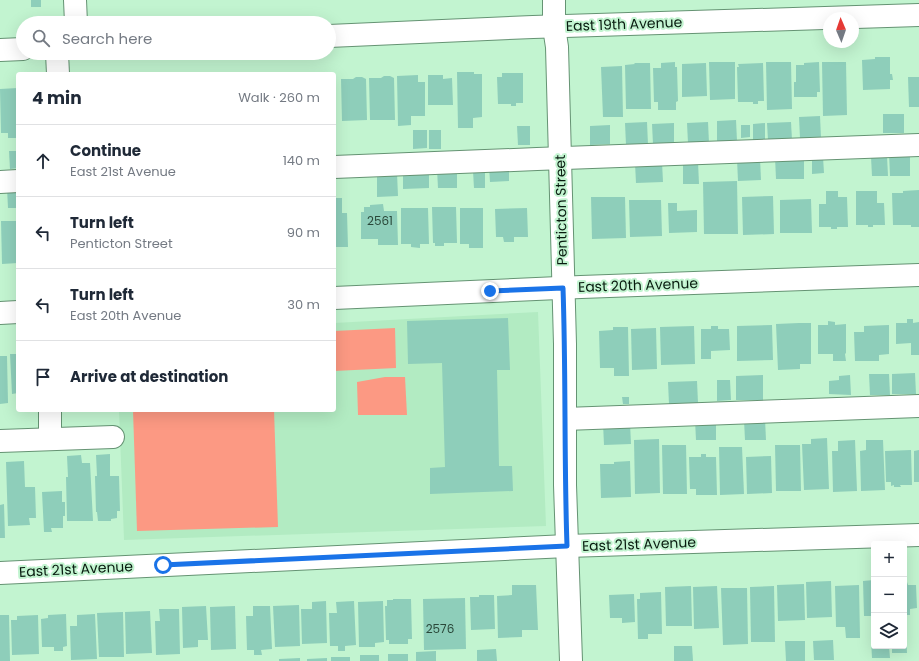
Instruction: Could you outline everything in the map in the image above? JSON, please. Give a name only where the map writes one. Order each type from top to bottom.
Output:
[{"type":"street","points":[[75,0],[76,16]]},
{"type":"street","name":"Penticton Street","points":[[554,0],[554,26],[557,47],[565,344],[565,485],[570,661]]},
{"type":"street","name":"East 19th Avenue","points":[[336,36],[554,26],[919,15]]},
{"type":"street","points":[[0,50],[16,50]]},
{"type":"street","points":[[57,60],[58,72]]},
{"type":"street","points":[[336,167],[919,145]]},
{"type":"street","points":[[0,182],[16,181]]},
{"type":"street","name":"East 20th Avenue","points":[[336,298],[919,275]]},
{"type":"street","points":[[0,313],[16,312]]},
{"type":"street","points":[[565,419],[919,406]]},
{"type":"street","points":[[50,412],[50,438]]},
{"type":"street","points":[[0,441],[50,438],[113,437]]},
{"type":"street","name":"East 21st Avenue","points":[[0,573],[567,546],[919,535]]},
{"type":"shaded area","points":[[538,312],[546,526],[124,540],[119,412],[336,412],[336,323]]},
{"type":"shaded area","points":[[395,328],[396,368],[336,371],[336,331]]},
{"type":"shaded area","points":[[385,377],[405,377],[407,415],[358,415],[357,382]]},
{"type":"shaded area","points":[[133,412],[274,412],[278,527],[137,531]]},
{"type":"building","points":[[31,0],[41,0],[41,7],[31,7]]},
{"type":"building","points":[[875,57],[890,57],[890,74],[892,74],[893,80],[890,80],[890,89],[863,90],[862,60],[875,59]]},
{"type":"building","points":[[675,62],[675,67],[677,67],[678,101],[676,102],[676,110],[658,110],[658,102],[654,102],[653,68],[661,68],[661,63]]},
{"type":"building","points":[[709,62],[735,62],[735,99],[710,100]]},
{"type":"building","points":[[766,62],[791,62],[792,109],[767,110]]},
{"type":"building","points":[[819,62],[820,92],[817,92],[817,97],[794,97],[796,65]]},
{"type":"building","points":[[822,62],[846,62],[847,115],[823,116]]},
{"type":"building","points":[[634,63],[650,63],[651,109],[626,109],[625,65],[635,64]]},
{"type":"building","points":[[706,63],[707,96],[682,97],[682,64]]},
{"type":"building","points":[[763,63],[764,101],[758,101],[758,104],[753,104],[753,102],[738,102],[738,64]]},
{"type":"building","points":[[622,66],[623,117],[603,117],[601,67]]},
{"type":"building","points":[[457,72],[474,72],[474,74],[482,74],[482,117],[473,118],[473,128],[458,128]]},
{"type":"building","points":[[502,73],[523,73],[523,103],[516,103],[516,106],[511,106],[511,104],[498,104],[497,77],[502,77]]},
{"type":"building","points":[[418,75],[418,82],[425,82],[425,116],[411,116],[411,125],[398,126],[397,76]]},
{"type":"building","points":[[428,75],[443,75],[443,79],[452,78],[453,105],[428,105]]},
{"type":"building","points":[[384,76],[394,78],[395,120],[370,120],[369,78],[381,78]]},
{"type":"building","points":[[356,77],[366,79],[367,120],[342,121],[341,79],[353,79]]},
{"type":"building","points":[[908,77],[919,77],[919,107],[909,107]]},
{"type":"building","points":[[16,88],[16,138],[8,138],[8,133],[1,133],[0,89]]},
{"type":"building","points":[[883,114],[904,114],[904,133],[883,133]]},
{"type":"building","points":[[820,116],[821,138],[800,138],[799,117]]},
{"type":"building","points":[[736,120],[737,141],[717,142],[717,121]]},
{"type":"building","points":[[647,122],[648,145],[626,145],[625,123]]},
{"type":"building","points":[[708,122],[709,143],[688,143],[687,123]]},
{"type":"building","points":[[791,122],[792,140],[768,140],[767,123]]},
{"type":"building","points":[[674,123],[674,143],[653,144],[652,124]]},
{"type":"building","points":[[765,123],[765,139],[753,140],[753,124]]},
{"type":"building","points":[[610,125],[610,144],[590,145],[590,126]]},
{"type":"building","points":[[741,125],[750,125],[750,137],[741,138]]},
{"type":"building","points":[[517,126],[530,126],[530,145],[518,145]]},
{"type":"building","points":[[413,130],[427,130],[427,148],[413,149]]},
{"type":"building","points":[[429,130],[441,130],[441,149],[429,149]]},
{"type":"building","points":[[9,151],[16,151],[16,168],[10,169]]},
{"type":"building","points":[[889,153],[910,153],[910,176],[890,176]]},
{"type":"building","points":[[887,156],[888,176],[872,176],[871,157]]},
{"type":"building","points":[[775,157],[804,157],[804,179],[776,179]]},
{"type":"building","points":[[812,157],[823,157],[824,173],[812,174]]},
{"type":"building","points":[[760,158],[761,180],[738,181],[737,159]]},
{"type":"building","points":[[662,162],[663,182],[636,183],[635,163]]},
{"type":"building","points":[[698,162],[699,184],[683,184],[683,163]]},
{"type":"building","points":[[489,167],[509,167],[509,181],[490,182]]},
{"type":"building","points":[[403,169],[429,169],[429,188],[403,189]]},
{"type":"building","points":[[437,169],[457,169],[457,188],[438,188]]},
{"type":"building","points":[[485,170],[485,188],[474,188],[473,171]]},
{"type":"building","points":[[397,173],[398,196],[377,197],[377,174]]},
{"type":"building","points":[[737,181],[738,234],[704,234],[703,182]]},
{"type":"building","points":[[7,188],[16,188],[16,208],[8,208]]},
{"type":"building","points":[[919,190],[919,227],[911,227],[911,225],[893,225],[892,193],[903,193],[903,191]]},
{"type":"building","points":[[826,191],[838,191],[838,197],[847,197],[848,227],[837,227],[837,229],[831,229],[831,227],[819,227],[819,204],[826,204]]},
{"type":"building","points":[[856,191],[877,191],[877,203],[884,203],[885,225],[873,225],[873,227],[868,227],[868,225],[856,225]]},
{"type":"building","points":[[773,196],[774,234],[743,235],[742,197]]},
{"type":"building","points":[[591,197],[625,197],[626,238],[592,239]]},
{"type":"building","points":[[336,198],[342,198],[342,213],[347,213],[348,247],[336,247]]},
{"type":"building","points":[[811,199],[812,233],[780,233],[780,200]]},
{"type":"building","points":[[629,200],[661,200],[662,236],[630,237]]},
{"type":"building","points":[[668,203],[677,203],[677,211],[697,210],[697,232],[669,233]]},
{"type":"building","points":[[383,204],[384,211],[397,211],[398,245],[378,245],[378,239],[361,239],[361,212],[364,212],[364,207]]},
{"type":"building","points":[[432,207],[456,207],[457,243],[444,243],[444,246],[435,246],[435,243],[433,243]]},
{"type":"building","points":[[401,208],[428,208],[429,244],[420,244],[420,248],[411,247],[411,244],[401,244]]},
{"type":"building","points":[[460,208],[483,208],[483,248],[469,248],[469,244],[460,244]]},
{"type":"building","points":[[527,208],[528,237],[514,237],[514,242],[504,242],[503,237],[496,237],[495,209]]},
{"type":"building","points":[[1,221],[16,221],[16,263],[2,264]]},
{"type":"building","points":[[508,318],[510,370],[497,370],[499,466],[512,466],[513,491],[430,494],[430,468],[445,467],[442,363],[408,364],[407,321]]},
{"type":"building","points":[[907,319],[913,319],[913,323],[919,322],[919,355],[911,355],[911,343],[896,344],[896,323],[907,323]]},
{"type":"building","points":[[828,321],[835,322],[835,325],[846,324],[846,361],[833,361],[833,354],[818,354],[818,325],[828,325]]},
{"type":"building","points":[[811,323],[811,364],[800,364],[800,369],[778,370],[776,324]]},
{"type":"building","points":[[772,325],[773,360],[737,361],[737,326]]},
{"type":"building","points":[[889,325],[889,354],[879,355],[879,361],[855,361],[854,332],[864,332],[864,326]]},
{"type":"building","points":[[694,326],[695,364],[661,365],[660,327]]},
{"type":"building","points":[[711,326],[718,326],[718,329],[729,329],[730,350],[711,351],[711,359],[701,359],[701,329],[711,329]]},
{"type":"building","points":[[613,327],[628,327],[629,376],[614,376],[614,368],[600,368],[599,331],[613,330]]},
{"type":"building","points":[[656,328],[657,369],[632,370],[631,329]]},
{"type":"building","points":[[10,354],[16,354],[16,393],[12,394]]},
{"type":"building","points":[[0,356],[7,356],[8,403],[0,404]]},
{"type":"building","points":[[915,373],[916,394],[892,394],[892,374]]},
{"type":"building","points":[[869,374],[889,374],[890,395],[870,395]]},
{"type":"building","points":[[763,375],[763,400],[736,400],[736,376]]},
{"type":"building","points":[[850,375],[851,395],[829,394],[829,381],[839,380],[839,376]]},
{"type":"building","points":[[717,380],[730,380],[731,400],[717,401]]},
{"type":"building","points":[[697,381],[698,403],[669,404],[668,382]]},
{"type":"building","points":[[622,397],[629,397],[629,404],[623,404]]},
{"type":"building","points":[[716,419],[716,440],[696,440],[695,420]]},
{"type":"building","points":[[765,419],[766,440],[745,440],[744,420]]},
{"type":"building","points":[[603,423],[630,423],[631,444],[604,445]]},
{"type":"building","points":[[827,438],[829,489],[804,490],[802,444],[811,444],[811,439]]},
{"type":"building","points":[[659,439],[660,493],[635,494],[634,440]]},
{"type":"building","points":[[855,440],[857,491],[833,492],[832,451],[838,451],[838,441]]},
{"type":"building","points":[[866,440],[883,440],[885,490],[861,491],[860,451],[866,450]]},
{"type":"building","points":[[662,445],[686,445],[687,494],[663,494]]},
{"type":"building","points":[[775,445],[800,445],[801,491],[776,491]]},
{"type":"building","points":[[719,447],[742,447],[744,494],[720,495]]},
{"type":"building","points":[[911,450],[912,485],[900,485],[901,487],[894,487],[894,485],[891,486],[891,482],[886,482],[885,451]]},
{"type":"building","points":[[919,450],[919,482],[914,482],[914,451]]},
{"type":"building","points":[[110,454],[110,476],[119,476],[120,511],[117,511],[117,518],[111,519],[111,521],[98,521],[96,512],[96,455]]},
{"type":"building","points":[[701,454],[706,454],[706,457],[716,457],[717,495],[696,495],[696,489],[690,489],[689,457],[701,457]]},
{"type":"building","points":[[81,455],[82,463],[90,463],[93,521],[67,521],[67,456]]},
{"type":"building","points":[[771,456],[772,493],[747,494],[746,457]]},
{"type":"building","points":[[24,461],[25,487],[35,487],[36,518],[29,518],[30,525],[8,526],[6,462]]},
{"type":"building","points":[[630,461],[631,497],[601,498],[600,464],[614,464],[614,462]]},
{"type":"building","points":[[62,491],[62,502],[65,502],[63,528],[51,528],[52,532],[44,532],[42,492]]},
{"type":"building","points":[[4,504],[5,538],[0,538],[0,505]]},
{"type":"building","points":[[871,580],[871,616],[864,616],[863,581]]},
{"type":"building","points":[[831,581],[832,617],[807,618],[806,582]]},
{"type":"building","points":[[907,582],[908,585],[916,585],[917,608],[910,609],[910,615],[907,615]]},
{"type":"building","points":[[804,584],[805,620],[778,621],[777,585]]},
{"type":"building","points":[[512,585],[536,585],[538,630],[522,630],[522,637],[498,638],[497,596],[512,595]]},
{"type":"building","points":[[859,585],[860,638],[846,638],[845,627],[836,627],[835,586]]},
{"type":"building","points":[[691,586],[692,626],[666,626],[665,587]]},
{"type":"building","points":[[717,586],[719,628],[694,629],[693,587]]},
{"type":"building","points":[[774,586],[775,642],[751,642],[750,587]]},
{"type":"building","points":[[721,588],[747,588],[748,644],[723,645]]},
{"type":"building","points":[[661,592],[662,634],[648,634],[648,639],[638,639],[637,599],[640,599],[640,593]]},
{"type":"building","points":[[634,594],[635,622],[622,623],[622,618],[610,618],[609,595]]},
{"type":"building","points":[[479,595],[494,595],[495,629],[471,630],[470,597],[479,597]]},
{"type":"building","points":[[465,598],[466,649],[424,650],[423,599]]},
{"type":"building","points":[[411,599],[412,639],[408,639],[408,644],[389,644],[389,640],[386,640],[385,606],[387,606],[387,600]]},
{"type":"building","points":[[326,601],[327,643],[302,644],[301,609],[312,609],[312,602]]},
{"type":"building","points":[[354,601],[356,645],[345,646],[345,651],[338,651],[338,646],[330,646],[329,613],[337,613],[336,602]]},
{"type":"building","points":[[383,601],[384,642],[375,643],[375,647],[359,647],[358,602]]},
{"type":"building","points":[[299,605],[300,646],[275,647],[273,606]]},
{"type":"building","points":[[206,606],[208,640],[198,640],[198,647],[183,648],[182,607]]},
{"type":"building","points":[[235,606],[236,649],[211,650],[210,607]]},
{"type":"building","points":[[253,606],[270,606],[272,649],[261,650],[262,655],[254,655],[254,650],[247,650],[246,616],[253,616]]},
{"type":"building","points":[[159,609],[179,609],[180,654],[156,655],[155,621],[160,621]]},
{"type":"building","points":[[150,611],[152,653],[126,654],[125,612]]},
{"type":"building","points":[[123,612],[124,657],[99,657],[97,613]]},
{"type":"building","points":[[66,614],[67,646],[63,647],[63,651],[54,651],[54,647],[42,647],[41,619],[48,618],[48,615]]},
{"type":"building","points":[[95,614],[97,659],[71,660],[70,626],[77,626],[77,615]]},
{"type":"building","points":[[0,615],[9,615],[10,661],[0,661]]},
{"type":"building","points":[[38,615],[39,654],[12,655],[11,620],[17,620],[17,616]]},
{"type":"building","points":[[833,640],[834,660],[814,660],[813,641]]},
{"type":"building","points":[[785,641],[805,641],[805,661],[786,661]]},
{"type":"building","points":[[674,646],[692,646],[693,661],[674,661]]},
{"type":"building","points":[[496,649],[497,661],[477,661],[477,650]]},
{"type":"building","points":[[872,649],[889,649],[890,658],[872,658]]},
{"type":"building","points":[[892,649],[907,649],[907,653],[892,653]]},
{"type":"building","points":[[436,651],[436,661],[416,661],[416,652]]},
{"type":"building","points":[[388,654],[408,654],[408,661],[388,661]]},
{"type":"building","points":[[360,655],[379,655],[379,661],[360,661]]},
{"type":"building","points":[[331,657],[350,657],[350,661],[331,661]]},
{"type":"building","points":[[300,658],[300,661],[279,661],[279,659]]},
{"type":"building","points":[[327,658],[327,661],[307,661],[307,659]]},
{"type":"route","points":[[163,565],[567,546],[563,288],[490,291]]}]
